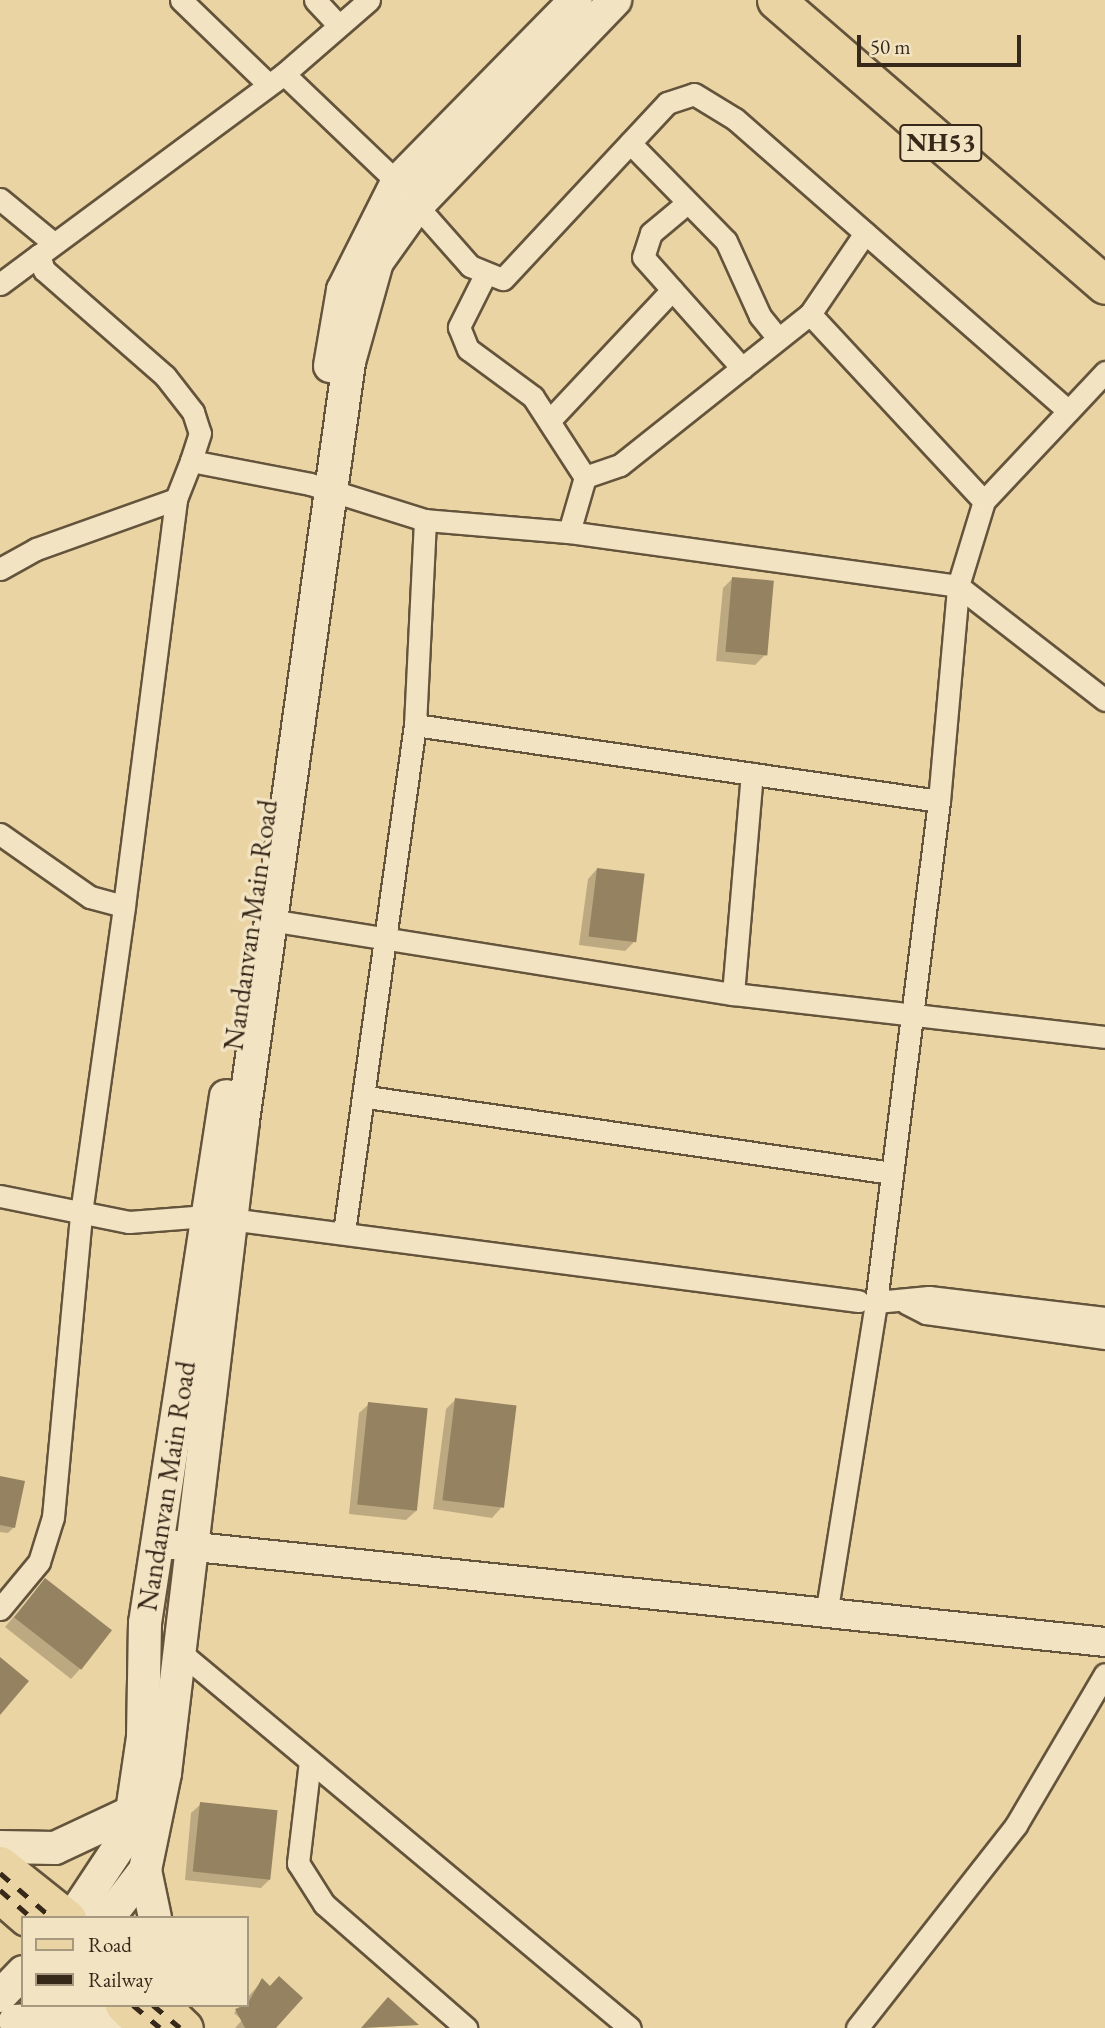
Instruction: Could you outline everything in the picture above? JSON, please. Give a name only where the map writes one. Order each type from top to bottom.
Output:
[{"type":"highway","name":"NH53","points":[[776,0],[1105,285]]},
{"type":"highway","name":"NH53","points":[[816,0],[1105,256]]},
{"type":"main road","name":"Nandanvan Main Road","points":[[71,1916],[129,1832],[157,1543],[220,1218],[343,289],[397,182],[576,0]]},
{"type":"main road","points":[[155,1916],[145,1870],[195,1546],[220,1218],[270,920],[319,486],[377,262],[418,206],[615,0]]},
{"type":"main road","points":[[0,1847],[55,1848],[132,1812]]},
{"type":"main road","points":[[0,1864],[67,1916]]},
{"type":"main road","points":[[110,1916],[145,1870]]},
{"type":"main road","points":[[0,1895],[24,1916]]},
{"type":"main road","points":[[21,1981],[14,2013],[157,2015]]},
{"type":"street","points":[[181,0],[397,182]]},
{"type":"street","points":[[315,0],[339,26]]},
{"type":"street","points":[[0,284],[45,248],[276,80],[369,0]]},
{"type":"street","points":[[418,206],[484,277],[503,279],[667,103],[694,94],[735,119],[1068,411]]},
{"type":"street","points":[[631,142],[726,241],[760,316],[778,338]]},
{"type":"street","points":[[0,199],[45,248],[44,270],[166,376],[193,412],[200,433],[176,499],[124,906],[81,1213],[53,1517],[39,1562],[0,1609]]},
{"type":"street","points":[[687,203],[643,244],[643,257],[742,368]]},
{"type":"street","points":[[585,477],[620,465],[810,314],[865,233]]},
{"type":"street","points":[[484,277],[462,309],[459,327],[468,349],[517,382],[549,421],[585,477],[569,533]]},
{"type":"street","points":[[549,421],[673,290]]},
{"type":"street","points":[[810,314],[984,501]]},
{"type":"street","points":[[826,1615],[867,1301],[892,1173],[939,801],[958,586],[984,501],[1105,372]]},
{"type":"street","points":[[191,461],[319,486],[425,520],[569,533],[958,586],[1105,700]]},
{"type":"street","points":[[0,569],[176,499]]},
{"type":"street","points":[[344,1231],[368,1097],[385,934],[415,724],[425,520]]},
{"type":"street","points":[[415,724],[939,801]]},
{"type":"street","points":[[733,995],[752,774]]},
{"type":"street","points":[[0,834],[90,897],[124,906]]},
{"type":"street","points":[[270,920],[385,934],[733,995],[1105,1037]]},
{"type":"street","points":[[368,1097],[892,1173]]},
{"type":"street","points":[[0,1196],[129,1222],[220,1218],[344,1231],[867,1301],[906,1303],[929,1297],[1105,1318]]},
{"type":"street","points":[[906,1303],[926,1313],[1105,1338]]},
{"type":"street","points":[[157,1543],[826,1615],[1105,1642]]},
{"type":"street","points":[[180,1652],[630,2028]]},
{"type":"street","points":[[857,2028],[1016,1825],[1105,1674]]},
{"type":"street","points":[[310,1761],[298,1863],[324,1904],[466,2028]]},
{"type":"building","points":[[732,577],[774,581],[767,655],[725,652]]},
{"type":"building","points":[[597,868],[645,874],[636,942],[589,936]]},
{"type":"building","points":[[455,1398],[517,1406],[504,1508],[442,1500]]},
{"type":"building","points":[[368,1402],[428,1408],[417,1511],[357,1504]]},
{"type":"building","points":[[0,1476],[25,1481],[15,1528],[0,1525]]},
{"type":"building","points":[[45,1578],[112,1630],[81,1670],[14,1617]]},
{"type":"building","points":[[0,1657],[29,1681],[0,1715]]},
{"type":"building","points":[[200,1802],[278,1810],[270,1880],[193,1872]]},
{"type":"building","points":[[279,1976],[303,1998],[276,2028],[245,2028],[235,2009],[248,2007],[262,1978],[270,1986]]},
{"type":"building","points":[[388,1997],[419,2025],[361,2028]]},
{"type":"railway","points":[[0,1873],[50,1916]]},
{"type":"railway","points":[[0,1890],[30,1916]]},
{"type":"railway","points":[[135,2007],[160,2028]]},
{"type":"railway","points":[[155,2007],[180,2028]]}]
